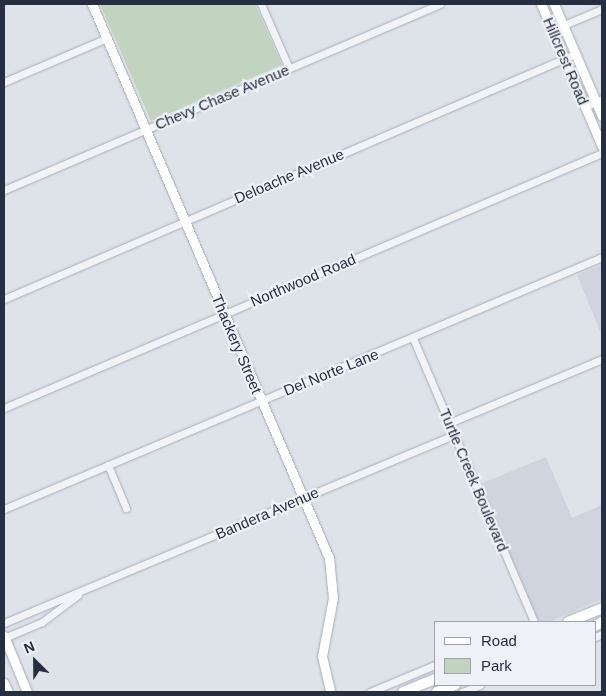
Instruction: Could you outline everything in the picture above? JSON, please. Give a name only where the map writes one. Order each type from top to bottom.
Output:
[{"type":"main road","points":[[570,621],[602,608]]},
{"type":"main road","points":[[403,692],[434,678]]},
{"type":"main road","points":[[437,692],[452,686]]},
{"type":"street","name":"Thackery Street","points":[[92,4],[329,558],[334,582],[322,656],[330,692]]},
{"type":"street","points":[[261,4],[289,68]]},
{"type":"street","name":"Chevy Chase Avenue","points":[[4,190],[440,4]]},
{"type":"street","name":"Hillcrest Road","points":[[541,4],[602,146]]},
{"type":"street","name":"Hillcrest Road","points":[[554,4],[599,100],[602,116]]},
{"type":"street","points":[[552,30],[602,9]]},
{"type":"street","points":[[4,82],[107,38]]},
{"type":"street","name":"Deloache Avenue","points":[[4,299],[576,54]]},
{"type":"street","points":[[585,107],[599,100]]},
{"type":"street","name":"Northwood Road","points":[[4,408],[602,153]]},
{"type":"street","name":"Del Norte Lane","points":[[4,509],[602,257]]},
{"type":"street","name":"Turtle Creek Boulevard","points":[[413,338],[534,621]]},
{"type":"street","points":[[449,423],[602,359]]},
{"type":"street","name":"Bandera Avenue","points":[[4,623],[79,594],[454,435]]},
{"type":"street","points":[[108,465],[126,508]]},
{"type":"street","name":"Bandera Avenue","points":[[4,637],[42,622],[79,594]]},
{"type":"street","points":[[4,637],[28,692]]},
{"type":"street","points":[[370,692],[434,665]]},
{"type":"street","points":[[4,683],[8,692]]},
{"type":"street","points":[[462,692],[477,686]]},
{"type":"shaded area","points":[[602,265],[602,336],[577,275]]},
{"type":"shaded area","points":[[546,457],[572,518],[602,505],[602,599],[551,621],[539,621],[480,484]]},
{"type":"green space","points":[[100,4],[255,4],[282,65],[151,121]]}]
